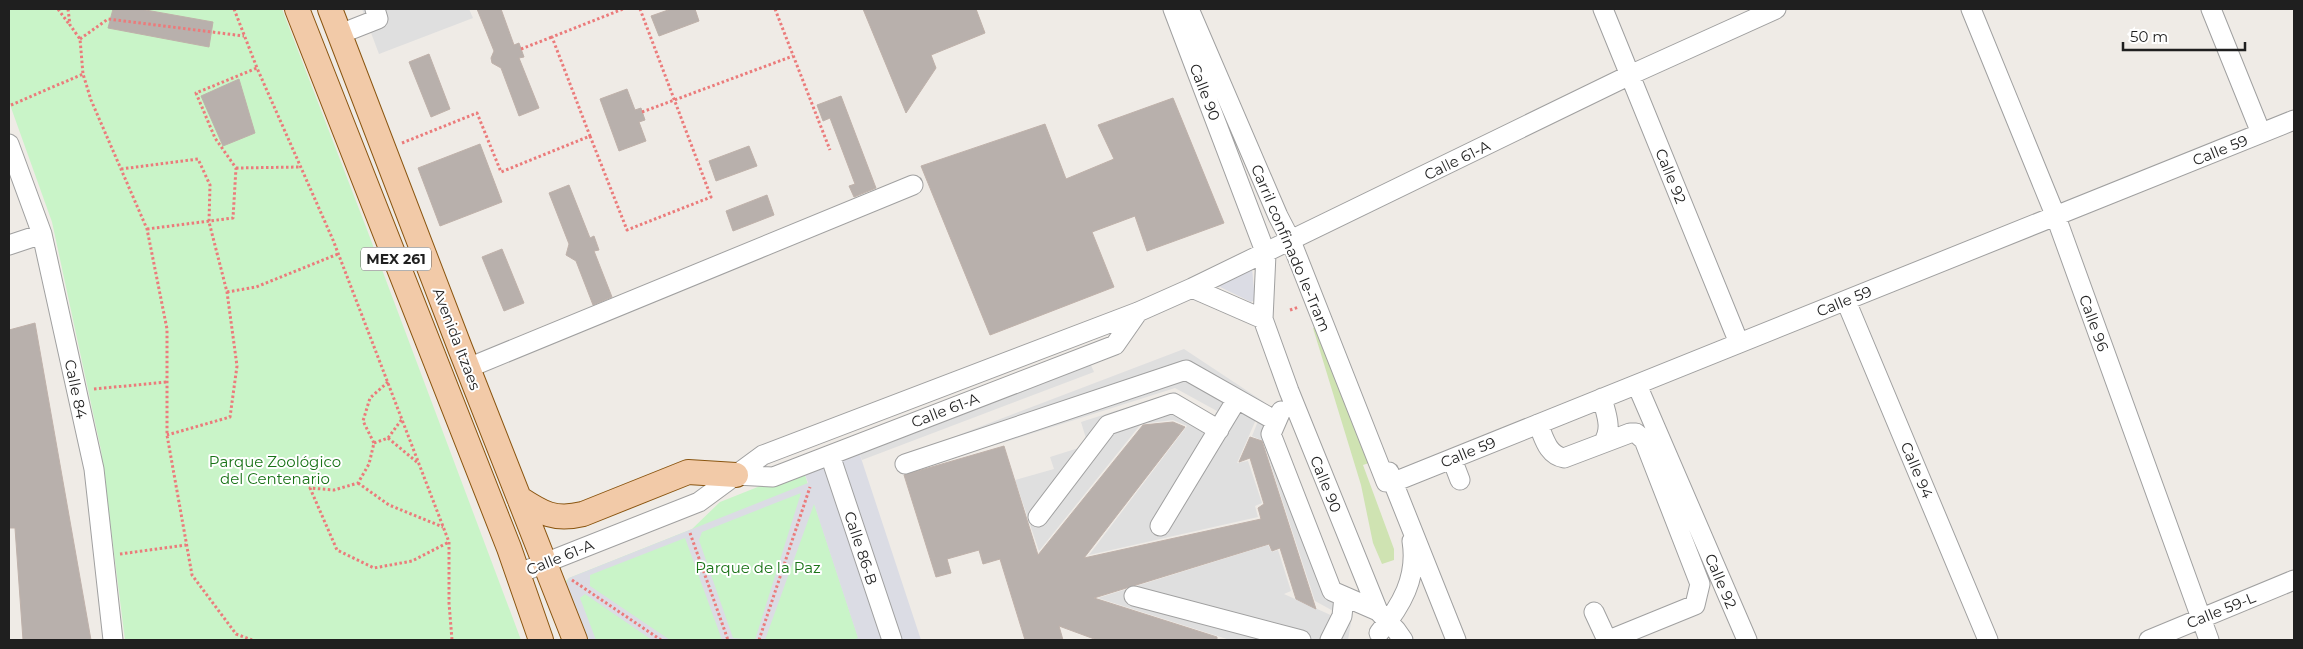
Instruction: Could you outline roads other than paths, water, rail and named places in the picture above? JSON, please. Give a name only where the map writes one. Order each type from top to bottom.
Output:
[{"type":"main road","name":"Avenida Itzaes","points":[[297,9],[434,354],[541,640]]},
{"type":"main road","name":"Avenida Itzaes","points":[[330,9],[575,640]]},
{"type":"main road","points":[[311,42],[340,34]]},
{"type":"main road","points":[[434,354],[464,358]]},
{"type":"main road","points":[[519,498],[552,516],[569,518],[688,472],[736,475]]},
{"type":"street","points":[[340,34],[378,19],[374,9]]},
{"type":"street","name":"Calle 90","points":[[1173,9],[1266,254],[1263,319],[1289,391],[1346,533],[1381,627],[1403,640]]},
{"type":"street","name":"Carril confinado Ie-Tram","points":[[1190,9],[1278,216],[1293,240]]},
{"type":"street","name":"Calle 90","points":[[1202,9],[1293,240]]},
{"type":"street","name":"Calle 92","points":[[1603,9],[1740,343]]},
{"type":"street","name":"Calle 61-A","points":[[517,574],[545,561],[699,502],[763,455],[1138,312],[1192,288],[1266,254],[1630,75],[1776,9]]},
{"type":"street","name":"Calle 96","points":[[1971,9],[2056,217],[2209,640]]},
{"type":"street","points":[[2211,9],[2261,133]]},
{"type":"street","name":"Calle 59","points":[[1394,482],[2294,120]]},
{"type":"street","name":"Calle 84","points":[[9,144],[42,234],[94,469],[113,640]]},
{"type":"street","points":[[464,358],[912,185]]},
{"type":"street","points":[[9,245],[42,234]]},
{"type":"street","points":[[1293,240],[1394,482],[1452,635]]},
{"type":"street","points":[[1192,288],[1263,319]]},
{"type":"street","name":"Calle 94","points":[[1846,300],[1988,640]]},
{"type":"street","name":"Calle 61-A","points":[[736,475],[772,477],[1115,345],[1138,312]]},
{"type":"street","points":[[905,464],[1186,370],[1276,421]]},
{"type":"street","name":"Calle 92","points":[[1636,385],[1747,640]]},
{"type":"street","points":[[1289,391],[1270,434],[1332,591],[1344,597],[1381,627],[1401,602],[1412,576],[1414,557],[1408,518]]},
{"type":"street","points":[[1602,398],[1608,423],[1607,437],[1603,443]]},
{"type":"street","points":[[1160,526],[1237,399]]},
{"type":"street","points":[[1038,517],[1108,425],[1173,404],[1219,430]]},
{"type":"street","points":[[1538,424],[1548,448],[1557,457],[1564,458],[1630,433],[1636,433],[1644,440],[1700,584],[1695,605],[1608,640],[1594,612]]},
{"type":"street","name":"Calle 86-B","points":[[830,455],[892,640]]},
{"type":"street","points":[[1452,459],[1460,480]]},
{"type":"street","points":[[1700,584],[1719,576]]},
{"type":"street","name":"Calle 59-L","points":[[2149,640],[2294,580]]},
{"type":"street","points":[[1134,596],[1302,640]]},
{"type":"street","points":[[1330,640],[1342,616],[1344,597]]},
{"type":"park label","name":"Parque Zoológico del Centenario","points":[[275,470]]},
{"type":"park label","name":"Parque de la Paz","points":[[758,567]]}]
